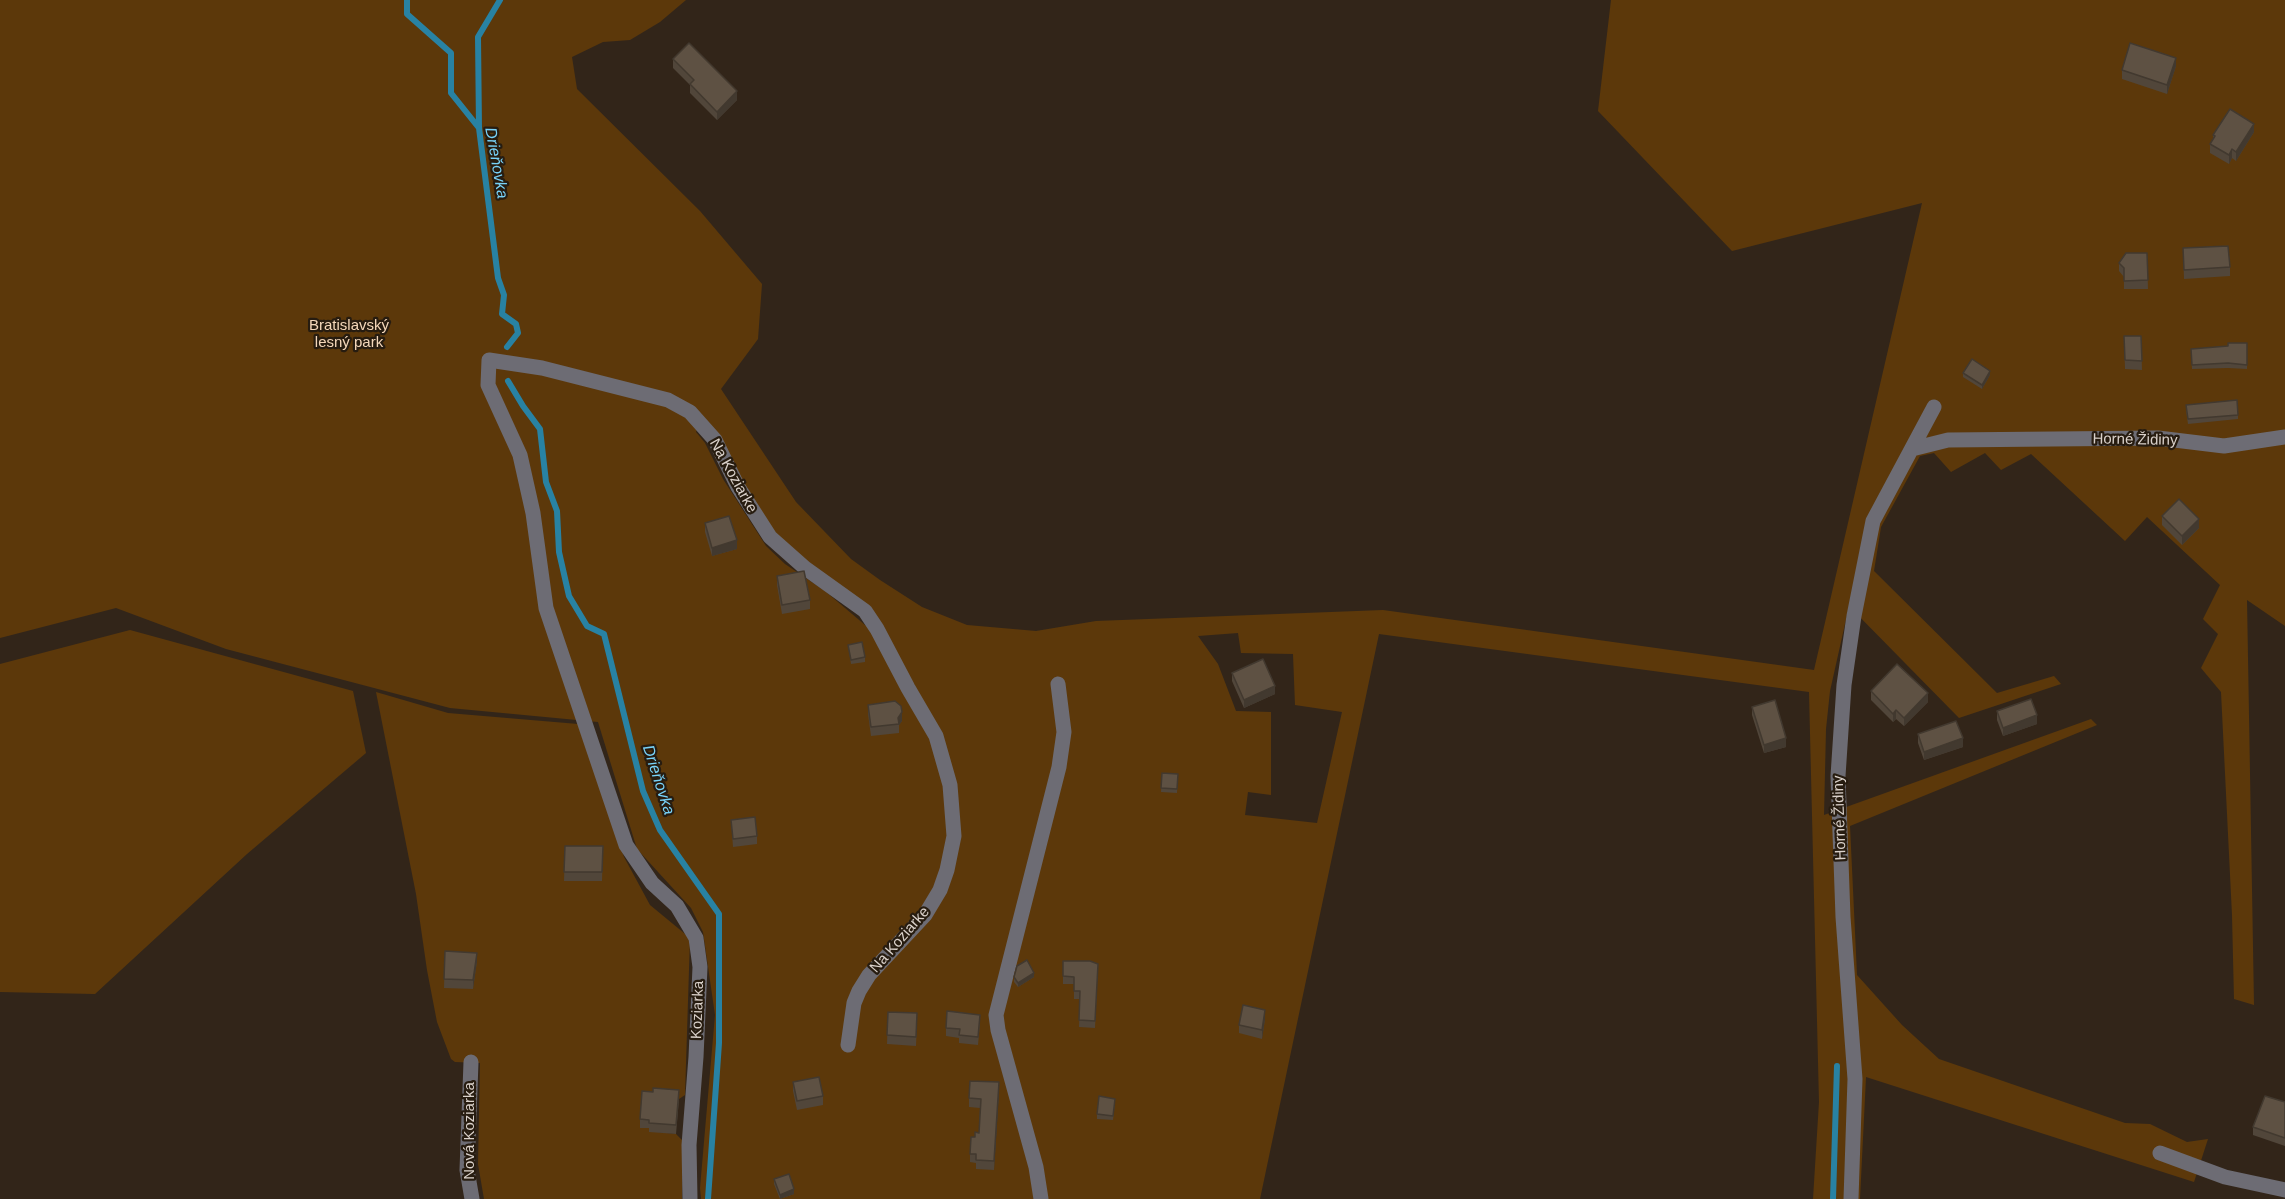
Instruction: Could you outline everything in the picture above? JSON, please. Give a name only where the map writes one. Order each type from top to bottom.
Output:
[{"type":"street","name":"Na Koziarke","points":[[489,360],[542,368],[668,400],[690,412],[716,440],[738,488],[770,537],[805,568],[865,611],[936,736],[950,785],[954,836],[947,870],[940,890],[925,915],[870,975],[859,991],[854,1003],[848,1045]]},
{"type":"street","name":"Koziarka","points":[[489,360],[488,385],[520,455],[533,513],[546,608],[626,845],[652,882],[677,906],[696,938],[700,967],[689,1145],[690,1199]]},
{"type":"street","name":"Horné Židiny","points":[[1851,1199],[1855,1079],[1843,917],[1838,776],[1844,685],[1854,616],[1873,521],[1934,407]]},
{"type":"street","name":"Horné Židiny","points":[[1912,449],[1948,440],[2158,438],[2224,446],[2285,437]]},
{"type":"street","points":[[1041,1199],[1033,1157],[998,1030],[996,1015],[1059,767],[1064,732],[1058,684]]},
{"type":"street","name":"Nová Koziarka","points":[[471,1062],[467,1170],[472,1199]]},
{"type":"street","points":[[2160,1153],[2225,1177],[2285,1190]]},
{"type":"green space","name":"Bratislavský lesný park","points":[[0,0],[686,0],[660,22],[630,40],[603,42],[572,57],[577,89],[700,211],[762,284],[758,339],[721,389],[796,502],[851,559],[880,580],[922,607],[967,625],[1036,631],[1096,621],[1383,610],[1814,670],[1922,203],[1732,251],[1598,111],[1611,0],[2285,0],[2285,626],[2247,600],[2254,1005],[2234,999],[2221,692],[2201,668],[2218,634],[2203,619],[2220,585],[2147,517],[2125,541],[2031,454],[2001,470],[1985,453],[1951,472],[1934,453],[1920,456],[1881,527],[1874,571],[1997,693],[2054,676],[2061,684],[1959,718],[1849,606],[1830,691],[1826,729],[1824,815],[2091,719],[2097,725],[1850,826],[1857,975],[1902,1025],[1939,1059],[2125,1123],[2150,1124],[2187,1142],[2208,1139],[2194,1182],[1866,1077],[1860,1199],[1813,1199],[1819,1102],[1809,692],[1379,634],[1260,1199],[701,1199],[700,1188],[715,1015],[703,932],[691,908],[637,849],[598,722],[450,708],[226,649],[116,608],[0,638]],"holes":[[[700,422],[785,553],[876,629],[865,625],[825,591],[785,564],[766,546],[723,479],[705,443],[696,432]],[[1238,633],[1241,653],[1293,654],[1295,705],[1342,712],[1317,823],[1245,815],[1248,792],[1271,795],[1271,712],[1236,711],[1218,664],[1198,636]]]},
{"type":"green space","points":[[130,630],[353,691],[366,753],[247,854],[95,994],[0,992],[0,664]]},
{"type":"green space","points":[[376,692],[448,713],[578,724],[624,857],[650,905],[690,938],[685,1095],[679,1099],[654,1097],[649,1131],[676,1134],[683,1141],[682,1199],[484,1199],[478,1164],[480,1063],[455,1062],[451,1059],[437,1022],[416,894]]},
{"type":"building","points":[[689,43],[737,91],[717,112],[690,84],[694,80],[673,59]]},
{"type":"building","points":[[2130,43],[2176,58],[2167,85],[2122,70]]},
{"type":"building","points":[[2230,109],[2254,124],[2236,152],[2232,149],[2229,155],[2210,144],[2215,136],[2213,135]]},
{"type":"building","points":[[2228,246],[2230,267],[2184,270],[2183,248]]},
{"type":"building","points":[[2126,253],[2147,253],[2148,280],[2124,281],[2124,268],[2119,263]]},
{"type":"building","points":[[2124,336],[2141,336],[2142,361],[2125,360]]},
{"type":"building","points":[[2228,343],[2247,343],[2247,365],[2228,363],[2192,365],[2191,349],[2228,346]]},
{"type":"building","points":[[1972,359],[1990,371],[1982,385],[1963,373]]},
{"type":"building","points":[[2237,400],[2238,415],[2188,419],[2186,405]]},
{"type":"building","points":[[2179,499],[2199,519],[2182,536],[2162,516]]},
{"type":"building","points":[[729,516],[737,540],[712,548],[705,523]]},
{"type":"building","points":[[804,571],[810,600],[782,605],[777,576]]},
{"type":"building","points":[[862,642],[865,657],[851,660],[848,645]]},
{"type":"building","points":[[1263,659],[1275,686],[1244,700],[1232,673]]},
{"type":"building","points":[[1897,664],[1928,693],[1904,718],[1896,710],[1893,714],[1871,691]]},
{"type":"building","points":[[2031,699],[2037,715],[2003,728],[1997,711]]},
{"type":"building","points":[[1775,700],[1786,738],[1764,745],[1752,707]]},
{"type":"building","points":[[895,701],[901,706],[899,724],[871,727],[868,705]]},
{"type":"building","points":[[1956,721],[1963,738],[1924,752],[1918,734]]},
{"type":"building","points":[[1162,773],[1178,774],[1177,789],[1161,788]]},
{"type":"building","points":[[755,817],[757,836],[733,839],[731,820]]},
{"type":"building","points":[[565,846],[603,846],[602,872],[564,872]]},
{"type":"building","points":[[445,951],[477,953],[473,980],[444,979]]},
{"type":"building","points":[[1027,960],[1034,973],[1018,983],[1014,977],[1017,966]]},
{"type":"building","points":[[1063,961],[1090,961],[1098,964],[1095,1021],[1079,1020],[1080,991],[1074,991],[1074,977],[1063,976]]},
{"type":"building","points":[[1243,1005],[1265,1010],[1262,1030],[1239,1025]]},
{"type":"building","points":[[947,1011],[980,1015],[978,1037],[959,1035],[960,1029],[946,1028]]},
{"type":"building","points":[[888,1012],[917,1013],[916,1037],[887,1035]]},
{"type":"building","points":[[819,1077],[823,1096],[797,1101],[793,1082]]},
{"type":"building","points":[[970,1081],[999,1082],[994,1161],[976,1160],[976,1154],[970,1154],[971,1137],[975,1137],[975,1132],[979,1133],[981,1099],[969,1098]]},
{"type":"building","points":[[653,1088],[679,1090],[676,1125],[649,1123],[649,1120],[640,1119],[642,1091],[653,1092]]},
{"type":"building","points":[[1099,1096],[1115,1099],[1113,1116],[1097,1114]]},
{"type":"building","points":[[2265,1096],[2285,1102],[2285,1138],[2253,1127]]},
{"type":"building","points":[[789,1174],[794,1189],[780,1195],[774,1179]]},
{"type":"waterway","name":"Drieňovka","points":[[407,0],[407,14],[451,53],[451,93],[479,128],[498,278],[504,295],[502,314],[516,324],[518,333],[507,347]]},
{"type":"waterway","points":[[479,128],[478,37],[500,0]]},
{"type":"waterway","name":"Drieňovka","points":[[508,381],[540,429],[546,482],[557,511],[559,552],[569,596],[587,626],[604,634],[643,791],[660,830],[719,914],[719,1043],[708,1199]]},
{"type":"waterway","points":[[1833,1199],[1837,1066]]}]
